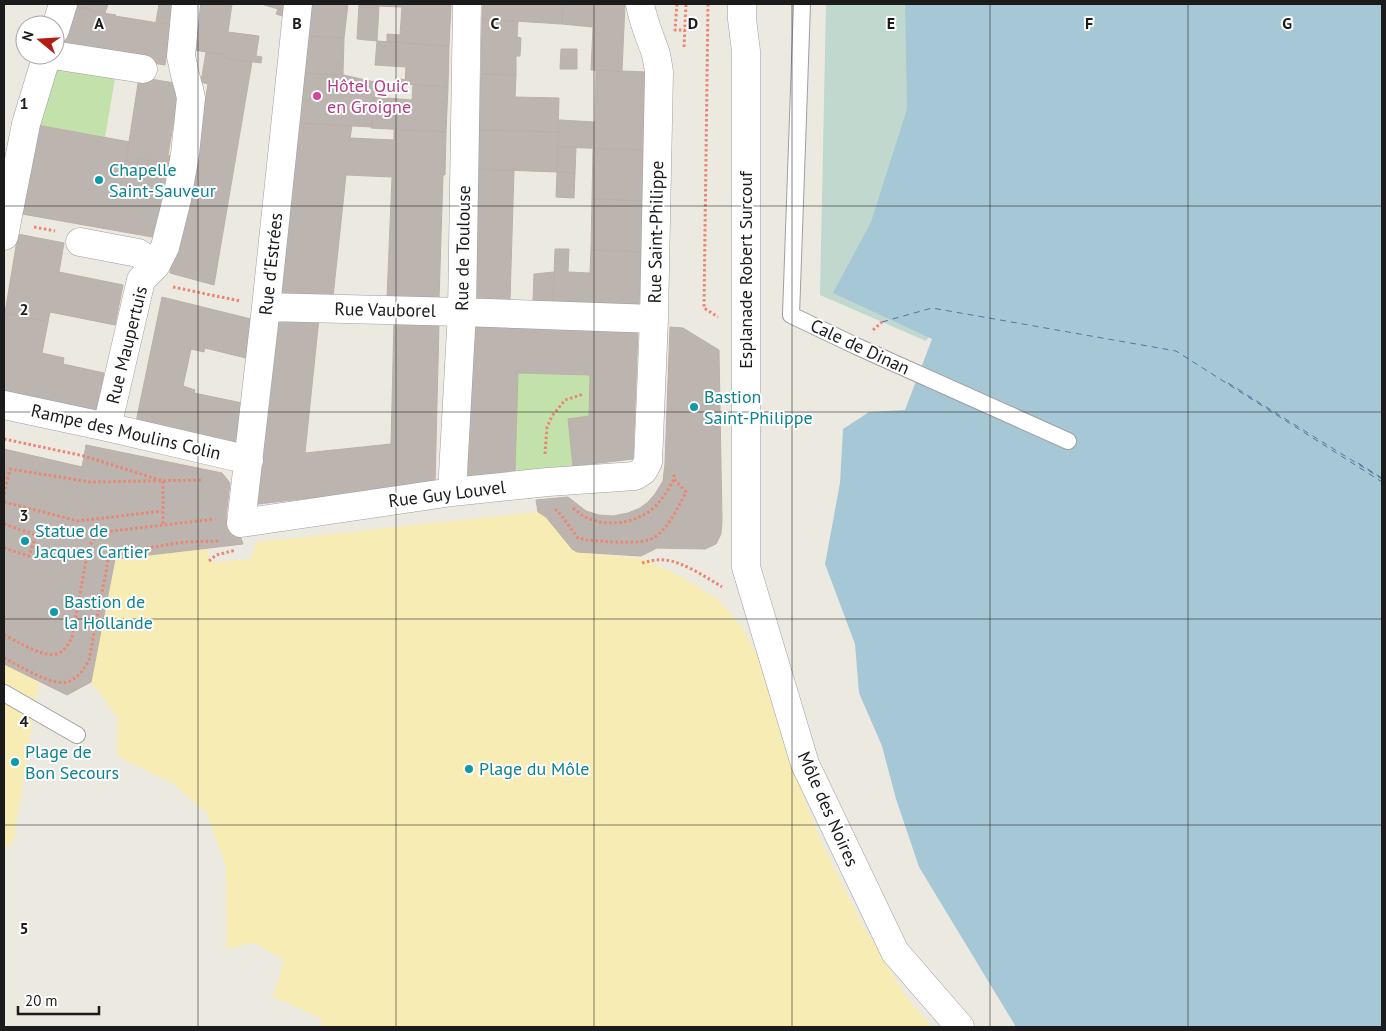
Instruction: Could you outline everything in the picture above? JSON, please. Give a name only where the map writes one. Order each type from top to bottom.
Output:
[{"type":"street","name":"Rue Maupertuis","points":[[107,427],[148,272],[165,247],[185,154],[191,98],[181,56],[186,4]]},
{"type":"street","name":"Rue d'Estrées","points":[[232,521],[249,460],[298,4]]},
{"type":"street","name":"Rue de Toulouse","points":[[452,492],[462,312],[467,4]]},
{"type":"street","name":"Rue Saint-Philippe","points":[[640,4],[642,18],[656,53],[659,72],[654,319],[648,462]]},
{"type":"street","name":"Esplanade Robert Surcouf","points":[[742,4],[746,51],[746,566]]},
{"type":"street","points":[[65,57],[185,76]]},
{"type":"street","points":[[5,229],[28,118],[45,65]]},
{"type":"street","points":[[80,242],[138,253],[148,272]]},
{"type":"street","name":"Rue Vauborel","points":[[266,307],[654,319]]},
{"type":"street","name":"Rampe des Moulins Colin","points":[[4,405],[249,460]]},
{"type":"street","name":"Rue Guy Louvel","points":[[232,521],[452,492],[548,482],[636,476],[643,471],[648,462]]},
{"type":"street","name":"Môle des Noires","points":[[746,566],[804,764],[895,952],[960,1027]]},
{"type":"lane","name":"Cale de Dinan","points":[[802,4],[791,315],[1068,441]]},
{"type":"lane","points":[[4,693],[77,735]]},
{"type":"path","points":[[676,25],[677,4]]},
{"type":"path","points":[[684,50],[686,4]]},
{"type":"path","points":[[708,4],[704,308],[746,334]]},
{"type":"path","points":[[5,229],[65,233],[80,242]]},
{"type":"path","points":[[148,272],[266,307]]},
{"type":"path","points":[[545,450],[548,427],[552,416],[565,400],[584,394]]},
{"type":"path","points":[[4,439],[84,456],[163,480]]},
{"type":"path","points":[[4,467],[90,482],[208,480]]},
{"type":"path","points":[[4,494],[10,469]]},
{"type":"path","points":[[568,504],[583,516],[595,521],[613,524],[633,520],[651,510],[667,492],[674,479],[674,469]]},
{"type":"path","points":[[552,506],[562,515],[578,538],[641,542],[655,537],[668,523],[686,492],[674,479]]},
{"type":"path","points":[[163,480],[163,524]]},
{"type":"path","points":[[4,502],[78,521],[162,511]]},
{"type":"path","points":[[4,635],[46,655],[58,654],[64,650],[72,638],[88,550],[92,540],[99,534],[163,524],[232,521]]},
{"type":"path","points":[[4,524],[36,535],[29,556],[4,548]]},
{"type":"path","points":[[4,658],[55,682],[66,682],[76,678],[88,660],[110,554],[184,542],[220,541]]},
{"type":"path","points":[[209,561],[216,555],[227,552]]},
{"type":"path","points":[[642,563],[655,559],[676,562],[758,606]]},
{"type":"green space","points":[[826,4],[985,4],[955,298],[926,341],[820,295]]},
{"type":"green space","points":[[65,64],[116,73],[105,137],[37,125],[55,65]]},
{"type":"green space","points":[[518,373],[590,375],[589,416],[568,419],[573,466],[515,473]]},
{"type":"sand","name":"Plage du Môle","points":[[538,512],[546,517],[572,549],[577,552],[644,559],[684,578],[719,600],[742,627],[758,659],[786,752],[822,844],[862,924],[907,998],[932,1027],[322,1027],[322,1019],[273,997],[284,960],[254,943],[227,949],[226,867],[207,813],[172,783],[117,756],[118,718],[91,682],[115,559],[209,548],[209,561],[250,559],[257,542]]},
{"type":"sand","name":"Plage de Bon Secours","points":[[4,664],[39,682],[13,843],[4,848]]},
{"type":"water","points":[[905,4],[1382,4],[1382,1027],[1016,1027],[919,867],[896,799],[882,746],[859,693],[855,644],[825,564],[840,483],[843,429],[869,412],[905,410],[932,339],[833,293],[871,222],[907,109]]},
{"type":"building","points":[[77,4],[108,4],[105,13],[76,7]]},
{"type":"building","points":[[159,4],[175,4],[171,25],[156,22]]},
{"type":"building","points":[[194,4],[232,4],[228,32],[259,36],[256,56],[262,57],[261,63],[225,58],[225,55],[188,49]]},
{"type":"building","points":[[261,4],[286,4],[285,11]]},
{"type":"building","points":[[312,4],[348,4],[344,38],[308,36]]},
{"type":"building","points":[[379,4],[379,6],[358,5]]},
{"type":"building","points":[[379,4],[451,4],[449,46],[387,42],[387,34],[400,35],[402,7],[379,6]]},
{"type":"building","points":[[483,4],[563,4],[562,24],[482,19]]},
{"type":"building","points":[[563,4],[625,4],[622,71],[591,70],[593,27],[562,24]]},
{"type":"building","points":[[359,5],[379,6],[377,41],[357,39]]},
{"type":"building","points":[[76,7],[115,16],[171,25],[165,65],[89,53],[65,47],[65,40]]},
{"type":"building","points":[[278,9],[285,11],[285,17],[276,14]]},
{"type":"building","points":[[482,19],[518,21],[517,37],[521,38],[520,56],[516,56],[516,75],[481,74]]},
{"type":"building","points":[[308,36],[344,38],[343,75],[304,73]]},
{"type":"building","points":[[377,41],[449,46],[448,87],[405,84],[406,67],[375,65]]},
{"type":"building","points":[[561,49],[577,49],[577,69],[560,69]]},
{"type":"building","points":[[206,52],[225,55],[225,58],[252,62],[214,285],[170,273],[181,207],[196,160],[208,84],[201,82]]},
{"type":"building","points":[[596,70],[647,72],[644,150],[558,147],[559,120],[595,122]]},
{"type":"building","points":[[304,73],[343,75],[375,82],[372,127],[298,123]]},
{"type":"building","points":[[481,74],[516,75],[515,97],[559,98],[558,132],[479,130]]},
{"type":"building","points":[[139,77],[180,84],[168,155],[177,157],[176,165],[140,159],[139,163],[126,161]]},
{"type":"building","points":[[400,79],[406,80],[405,84],[400,84]]},
{"type":"building","points":[[413,85],[448,87],[446,132],[371,128],[374,97],[412,100]]},
{"type":"building","points":[[298,123],[352,126],[350,138],[394,140],[394,129],[446,132],[439,300],[387,298],[392,177],[346,175],[333,297],[279,295]]},
{"type":"building","name":"Chapelle Saint-Sauveur","points":[[37,125],[130,142],[126,161],[139,163],[140,159],[174,164],[158,238],[22,214]]},
{"type":"building","points":[[479,130],[558,132],[557,172],[477,169]]},
{"type":"building","points":[[558,147],[576,147],[575,173],[557,172]]},
{"type":"building","points":[[593,148],[644,150],[643,201],[592,199]]},
{"type":"building","points":[[477,169],[514,170],[510,301],[473,300]]},
{"type":"building","points":[[557,172],[575,173],[574,198],[556,197]]},
{"type":"building","points":[[592,199],[643,201],[641,252],[591,250]]},
{"type":"building","points":[[18,234],[64,243],[59,272],[123,285],[115,325],[50,312],[48,322],[5,313]]},
{"type":"building","points":[[555,249],[569,249],[568,272],[590,273],[591,250],[641,252],[639,306],[553,303]]},
{"type":"building","points":[[554,272],[553,303],[533,302],[534,274]]},
{"type":"building","points":[[162,297],[251,319],[246,358],[205,348],[204,352],[191,349],[183,386],[195,390],[194,393],[242,403],[237,442],[136,422]]},
{"type":"building","points":[[5,313],[48,322],[42,353],[64,358],[63,364],[104,373],[96,413],[4,394]]},
{"type":"building","points":[[275,317],[319,318],[305,453],[391,444],[394,321],[439,323],[435,484],[258,504],[254,501]]},
{"type":"building","points":[[472,324],[638,330],[633,459],[573,466],[568,419],[589,416],[590,375],[518,373],[515,473],[468,478]]},
{"type":"building","name":"Bastion Saint-Philippe","points":[[670,327],[683,328],[719,350],[721,534],[716,544],[705,549],[657,548],[641,556],[577,552],[572,549],[546,517],[538,512],[536,500],[568,497],[586,511],[599,515],[613,516],[640,508],[655,494],[663,481],[665,464]]},
{"type":"building","name":"Bastion de la Hollande","points":[[86,445],[222,473],[230,483],[226,517],[241,538],[243,544],[115,559],[91,682],[67,695],[4,664],[4,449],[82,467]]},
{"type":"ferry route","points":[[882,322],[932,308],[1176,351],[1382,482]]},
{"type":"ferry route","points":[[1228,383],[1246,394]]},
{"type":"ferry route","points":[[1247,395],[1382,479]]},
{"type":"ferry route","points":[[1358,463],[1382,478]]},
{"type":"place","name":"Hôtel Quic en Groigne","points":[[317,96]]},
{"type":"place","name":"Chapelle Saint-Sauveur","points":[[99,180]]},
{"type":"place","name":"Bastion Saint-Philippe","points":[[694,407]]},
{"type":"place","name":"Statue de Jacques Cartier","points":[[25,541]]},
{"type":"place","name":"Bastion de la Hollande","points":[[54,612]]},
{"type":"place","name":"Plage de Bon Secours","points":[[15,762]]},
{"type":"place","name":"Plage du Môle","points":[[469,769]]}]
